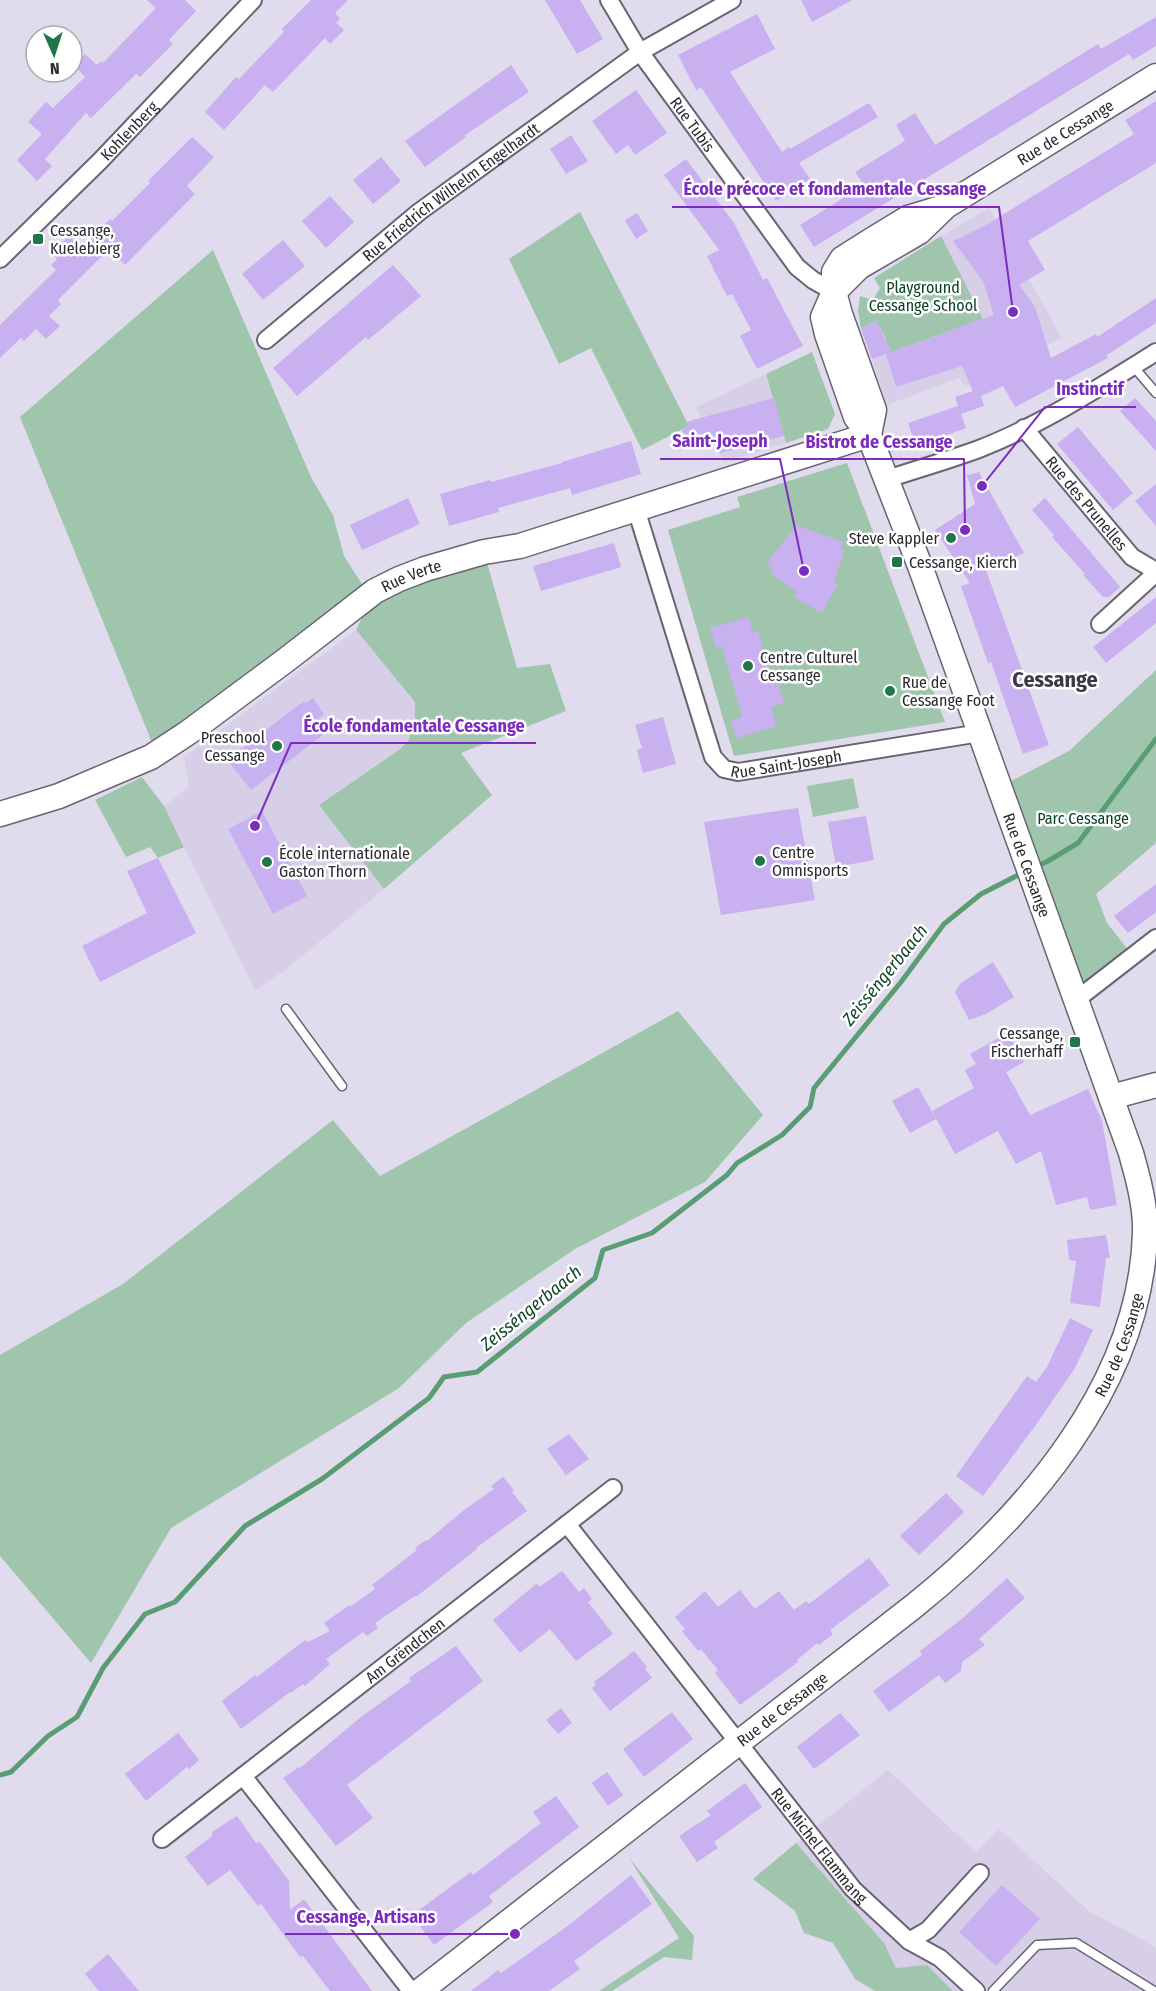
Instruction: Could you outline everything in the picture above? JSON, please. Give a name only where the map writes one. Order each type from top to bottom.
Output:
[{"type":"main road","name":"Rue de Cessange","points":[[420,1991],[919,1602],[984,1545],[1030,1495],[1079,1430],[1111,1374],[1130,1328],[1142,1279],[1146,1231],[1142,1198],[1131,1153],[1025,856],[869,435],[874,410],[834,292],[859,267],[919,232],[946,206],[1156,76]]},
{"type":"main road","name":"Rue Verte","points":[[0,814],[59,796],[151,757],[260,680],[375,591],[399,579],[484,552],[520,546],[869,435]]},
{"type":"main road","points":[[1111,1097],[1156,1085]]},
{"type":"street","name":"Kohlenberg","points":[[0,259],[100,161],[253,0]]},
{"type":"street","name":"Rue Tubis","points":[[609,0],[640,52],[797,267],[813,280],[834,292]]},
{"type":"street","name":"Rue Friedrich Wilhelm Engelhardt","points":[[266,340],[419,212],[640,52],[732,0]]},
{"type":"street","points":[[887,479],[980,449],[1087,395],[1156,352]]},
{"type":"street","name":"Rue des Prunelles","points":[[1024,428],[1132,557],[1156,572],[1100,624]]},
{"type":"street","name":"Rue Saint-Joseph","points":[[636,509],[712,757],[723,769],[738,772],[980,733]]},
{"type":"street","points":[[1076,1000],[1156,938]]},
{"type":"street","name":"Am Grëndchen","points":[[162,1839],[613,1488]]},
{"type":"street","points":[[567,1524],[738,1742]]},
{"type":"street","name":"Rue Michel Flammang","points":[[738,1742],[853,1889],[909,1941],[940,1958],[976,1991]]},
{"type":"street","points":[[243,1776],[411,1991]]},
{"type":"street","points":[[909,1941],[928,1930],[980,1873]]},
{"type":"lane","points":[[1133,366],[1156,393]]},
{"type":"lane","points":[[286,1009],[342,1086]]},
{"type":"lane","points":[[993,1991],[1037,1945],[1076,1943],[1154,1991]]},
{"type":"shaded area","points":[[989,208],[1062,338],[965,386],[959,378],[887,405],[872,359],[983,319],[941,236]]},
{"type":"shaded area","points":[[766,374],[786,443],[724,462],[696,407]]},
{"type":"shaded area","points":[[356,630],[415,702],[415,722],[408,741],[399,749],[319,805],[384,889],[284,971],[255,990],[164,806],[189,787],[184,757]]},
{"type":"shaded area","points":[[888,1770],[976,1852],[999,1829],[1090,1912],[1144,1940],[1156,1949],[1156,1991],[953,1991],[927,1966],[896,1968],[884,1943],[796,1843]]},
{"type":"green space","points":[[580,212],[689,426],[642,450],[591,348],[559,364],[509,259]]},
{"type":"green space","name":"Playground Cessange School","points":[[941,236],[983,319],[886,354],[886,339],[876,321],[861,329],[858,311],[860,296],[873,300],[880,288],[874,278]]},
{"type":"green space","points":[[213,250],[311,477],[333,515],[344,556],[365,589],[153,745],[20,417]]},
{"type":"green space","points":[[812,352],[835,414],[828,429],[786,443],[766,374]]},
{"type":"green space","points":[[847,463],[945,722],[734,756],[668,530],[740,507],[737,497]]},
{"type":"green space","points":[[484,552],[517,668],[550,664],[566,711],[461,753],[492,795],[384,889],[319,805],[400,749],[408,741],[415,722],[415,702],[356,630],[375,591]]},
{"type":"green space","name":"Parc Cessange","points":[[1156,670],[1156,843],[1096,894],[1107,923],[1133,956],[1076,1000],[1001,793],[1011,781],[1069,751]]},
{"type":"green space","points":[[142,777],[164,806],[184,847],[158,858],[150,847],[126,857],[95,800]]},
{"type":"green space","points":[[853,778],[859,808],[813,817],[807,786]]},
{"type":"green space","points":[[678,1011],[763,1115],[705,1182],[575,1249],[466,1323],[399,1388],[171,1528],[91,1663],[0,1556],[0,1355],[123,1284],[333,1120],[380,1176]]},
{"type":"green space","points":[[796,1843],[884,1943],[896,1968],[927,1965],[953,1991],[875,1991],[855,1979],[833,1943],[804,1933],[795,1911],[753,1879]]},
{"type":"green space","points":[[629,1858],[694,1936],[692,1960],[664,1957],[612,1991],[599,1991],[679,1938]]},
{"type":"building","points":[[147,0],[185,0],[196,11],[169,40],[173,44],[140,77],[136,74],[91,118],[86,113],[45,159],[52,166],[37,181],[17,160],[42,134],[28,122],[46,102],[53,108],[78,84],[84,84],[85,54],[97,65],[101,61],[103,63],[156,8]]},
{"type":"building","points":[[311,0],[348,0],[335,13],[340,19],[336,23],[344,30],[330,44],[325,38],[273,92],[265,85],[224,130],[205,112],[236,77],[239,79],[284,32],[282,29]]},
{"type":"building","points":[[545,0],[580,0],[603,39],[577,54]]},
{"type":"building","points":[[801,0],[852,0],[812,22]]},
{"type":"building","points":[[757,14],[775,49],[730,72],[782,152],[869,103],[878,117],[799,163],[810,179],[776,201],[701,87],[696,90],[678,55]]},
{"type":"building","points":[[1156,17],[1156,46],[1133,60],[1129,54],[814,247],[800,225],[864,185],[855,172],[905,141],[896,125],[915,113],[935,145],[1098,44],[1101,49]]},
{"type":"building","points":[[511,65],[529,92],[465,135],[466,137],[425,167],[405,141]]},
{"type":"building","points":[[636,90],[667,133],[635,155],[628,145],[616,154],[592,121]]},
{"type":"building","points":[[1156,101],[1156,163],[1028,241],[1045,270],[1019,285],[1035,307],[1051,358],[1096,334],[1097,337],[1156,298],[1156,323],[1107,355],[1108,358],[1015,407],[1003,386],[981,396],[984,406],[961,414],[966,428],[916,446],[908,423],[958,406],[955,397],[973,391],[962,366],[896,387],[886,354],[872,359],[861,329],[876,321],[892,352],[994,315],[983,281],[953,241],[986,225],[1134,134],[1125,120]]},
{"type":"building","points":[[571,135],[588,161],[566,174],[550,149]]},
{"type":"building","points":[[192,137],[214,157],[187,186],[195,194],[125,265],[109,249],[58,300],[61,304],[49,316],[60,326],[46,339],[36,329],[24,341],[21,338],[0,358],[0,325],[56,270],[51,265],[57,259],[51,253],[69,236],[81,248],[150,183],[148,181]]},
{"type":"building","points":[[381,157],[401,181],[373,204],[353,180]]},
{"type":"building","points":[[686,159],[734,223],[763,280],[767,278],[803,346],[757,369],[740,336],[751,330],[732,294],[727,296],[707,256],[719,250],[664,175]]},
{"type":"building","points":[[330,196],[354,222],[326,248],[302,221]]},
{"type":"building","points":[[637,213],[648,231],[636,239],[625,220]]},
{"type":"building","points":[[283,240],[305,266],[263,300],[242,274]]},
{"type":"building","points":[[393,265],[421,296],[368,340],[366,337],[297,396],[273,368]]},
{"type":"building","points":[[774,398],[784,436],[720,453],[716,438],[701,446],[698,439],[689,444],[682,430],[689,426],[686,422]]},
{"type":"building","points":[[1135,398],[1156,421],[1156,451],[1120,411]]},
{"type":"building","points":[[1078,427],[1133,493],[1113,510],[1057,444]]},
{"type":"building","points":[[631,441],[641,474],[572,495],[570,488],[498,508],[499,512],[449,526],[440,494],[562,463]]},
{"type":"building","points":[[979,472],[1024,553],[986,570],[1049,745],[1023,754],[991,662],[988,663],[961,586],[970,583],[935,530],[975,504],[967,475]]},
{"type":"building","points":[[1156,484],[1156,526],[1135,501]]},
{"type":"building","points":[[408,498],[420,524],[362,550],[350,525]]},
{"type":"building","points":[[1045,498],[1120,587],[1109,597],[1103,597],[1083,575],[1085,574],[1052,537],[1054,535],[1032,510]]},
{"type":"building","points":[[797,525],[843,542],[840,550],[845,551],[833,582],[838,584],[822,613],[793,597],[797,592],[770,573],[774,569],[766,564]]},
{"type":"building","points":[[614,543],[621,567],[541,591],[533,566]]},
{"type":"building","points":[[1156,597],[1156,623],[1106,663],[1093,647]]},
{"type":"building","name":"Centre Culturel Cessange","points":[[748,617],[753,633],[758,631],[774,685],[778,684],[784,703],[771,707],[776,726],[736,738],[731,720],[742,717],[722,646],[716,647],[710,628]]},
{"type":"building","name":"Preschool Cessange","points":[[313,698],[324,714],[318,719],[327,732],[251,790],[227,760],[304,701],[306,703]]},
{"type":"building","points":[[663,717],[676,764],[643,773],[637,750],[642,748],[635,725]]},
{"type":"building","name":"Centre Omnisports","points":[[798,808],[815,900],[721,915],[704,822]]},
{"type":"building","name":"École internationale Gaston Thorn","points":[[262,811],[307,896],[273,914],[228,829]]},
{"type":"building","points":[[866,816],[874,860],[836,867],[828,822]]},
{"type":"building","points":[[158,858],[196,933],[100,982],[82,946],[147,913],[127,871]]},
{"type":"building","points":[[1156,884],[1156,912],[1128,933],[1114,916]]},
{"type":"building","points":[[993,962],[1014,997],[986,1014],[969,1020],[955,992],[961,983]]},
{"type":"building","points":[[1008,1033],[1024,1062],[1006,1072],[1030,1115],[1088,1089],[1102,1121],[1117,1205],[1090,1210],[1087,1197],[1056,1205],[1041,1151],[1016,1164],[998,1131],[955,1154],[932,1111],[974,1088],[965,1070],[976,1064],[970,1054]]},
{"type":"building","points":[[918,1087],[936,1119],[910,1133],[892,1101]]},
{"type":"building","points":[[1106,1235],[1110,1258],[1106,1258],[1100,1307],[1070,1303],[1076,1261],[1069,1260],[1067,1240]]},
{"type":"building","points":[[1070,1318],[1093,1330],[1075,1368],[983,1496],[956,1476],[1027,1376],[1036,1382],[1047,1367]]},
{"type":"building","points":[[569,1434],[589,1459],[566,1475],[547,1449]]},
{"type":"building","points":[[503,1477],[527,1511],[476,1548],[416,1597],[375,1623],[378,1628],[367,1636],[363,1632],[326,1659],[330,1664],[305,1686],[303,1684],[290,1692],[241,1729],[222,1701],[305,1640],[308,1642],[330,1631],[324,1623],[375,1589],[372,1585],[417,1550],[415,1548],[494,1489],[491,1486]]},
{"type":"building","points":[[946,1493],[964,1512],[919,1555],[900,1536]]},
{"type":"building","points":[[869,1558],[890,1585],[830,1630],[833,1634],[819,1645],[817,1643],[797,1660],[798,1662],[740,1705],[715,1673],[718,1670],[701,1649],[698,1651],[682,1631],[685,1629],[675,1617],[705,1591],[718,1607],[740,1590],[755,1609],[779,1591],[794,1610],[806,1601],[809,1604]]},
{"type":"building","points":[[562,1571],[579,1592],[584,1588],[592,1599],[588,1602],[613,1634],[576,1661],[550,1629],[520,1653],[493,1620],[537,1583],[539,1587]]},
{"type":"building","points":[[1007,1578],[1025,1598],[979,1639],[985,1645],[962,1662],[961,1671],[945,1683],[939,1675],[889,1712],[873,1691],[922,1655],[920,1651],[963,1618]]},
{"type":"building","points":[[456,1646],[483,1681],[347,1785],[373,1818],[336,1846],[283,1778],[300,1768],[361,1717],[411,1681],[409,1678]]},
{"type":"building","points":[[634,1651],[647,1667],[645,1669],[652,1678],[610,1711],[592,1688],[596,1685],[594,1682]]},
{"type":"building","points":[[561,1708],[572,1723],[558,1734],[546,1720]]},
{"type":"building","points":[[672,1712],[693,1739],[644,1777],[623,1749]]},
{"type":"building","points":[[840,1713],[860,1735],[814,1769],[797,1747]]},
{"type":"building","points":[[178,1733],[199,1760],[189,1769],[187,1767],[146,1801],[125,1774]]},
{"type":"building","points":[[607,1772],[623,1795],[608,1806],[592,1783]]},
{"type":"building","points":[[745,1783],[762,1807],[714,1842],[718,1848],[697,1862],[679,1836],[711,1815],[707,1811]]},
{"type":"building","points":[[556,1796],[579,1827],[489,1896],[493,1902],[434,1945],[412,1915],[471,1872],[473,1875],[541,1823],[533,1812]]},
{"type":"building","points":[[237,1816],[256,1843],[260,1842],[289,1881],[290,1910],[304,1899],[372,1991],[330,1991],[303,1956],[300,1957],[261,1904],[258,1906],[230,1870],[208,1886],[185,1857],[212,1836],[212,1832]]},
{"type":"building","points":[[631,1875],[652,1904],[574,1961],[580,1969],[549,1991],[471,1991],[498,1970],[501,1973],[569,1925]]},
{"type":"building","points":[[1002,1885],[1040,1919],[996,1966],[959,1932]]},
{"type":"building","points":[[108,1954],[139,1991],[99,1991],[85,1974]]},
{"type":"waterway","name":"Zeisséngerbaach","points":[[1036,867],[1078,843],[1156,739]]},
{"type":"waterway","name":"Zeisséngerbaach","points":[[0,1775],[11,1772],[48,1736],[77,1717],[103,1668],[145,1614],[175,1602],[245,1526],[322,1479],[429,1398],[444,1377],[477,1372],[595,1278],[603,1250],[652,1233],[727,1175],[737,1163],[782,1135],[810,1107],[814,1088],[901,982],[944,924],[981,894],[1024,872]]},
{"type":"place","name":"Cessange, Kuelebierg","points":[[38,239]]},
{"type":"place","name":"École précoce et fondamentale Cessange","points":[[1013,312]]},
{"type":"place","name":"Instinctif","points":[[982,486]]},
{"type":"place","name":"Bistrot de Cessange","points":[[965,530]]},
{"type":"place","name":"Steve Kappler","points":[[951,538]]},
{"type":"place","name":"Cessange, Kierch","points":[[897,562]]},
{"type":"place","name":"Saint-Joseph","points":[[804,571]]},
{"type":"place","name":"Centre Culturel Cessange","points":[[748,666]]},
{"type":"place","name":"Rue de Cessange Foot","points":[[890,691]]},
{"type":"place","name":"Preschool Cessange","points":[[277,746]]},
{"type":"place","name":"École fondamentale Cessange","points":[[255,826]]},
{"type":"place","name":"Centre Omnisports","points":[[760,861]]},
{"type":"place","name":"École internationale Gaston Thorn","points":[[267,862]]},
{"type":"place","name":"Cessange, Fischerhaff","points":[[1075,1042]]},
{"type":"place","name":"Cessange, Artisans","points":[[515,1934]]},
{"type":"district","name":"Cessange","points":[[1055,679]]}]
